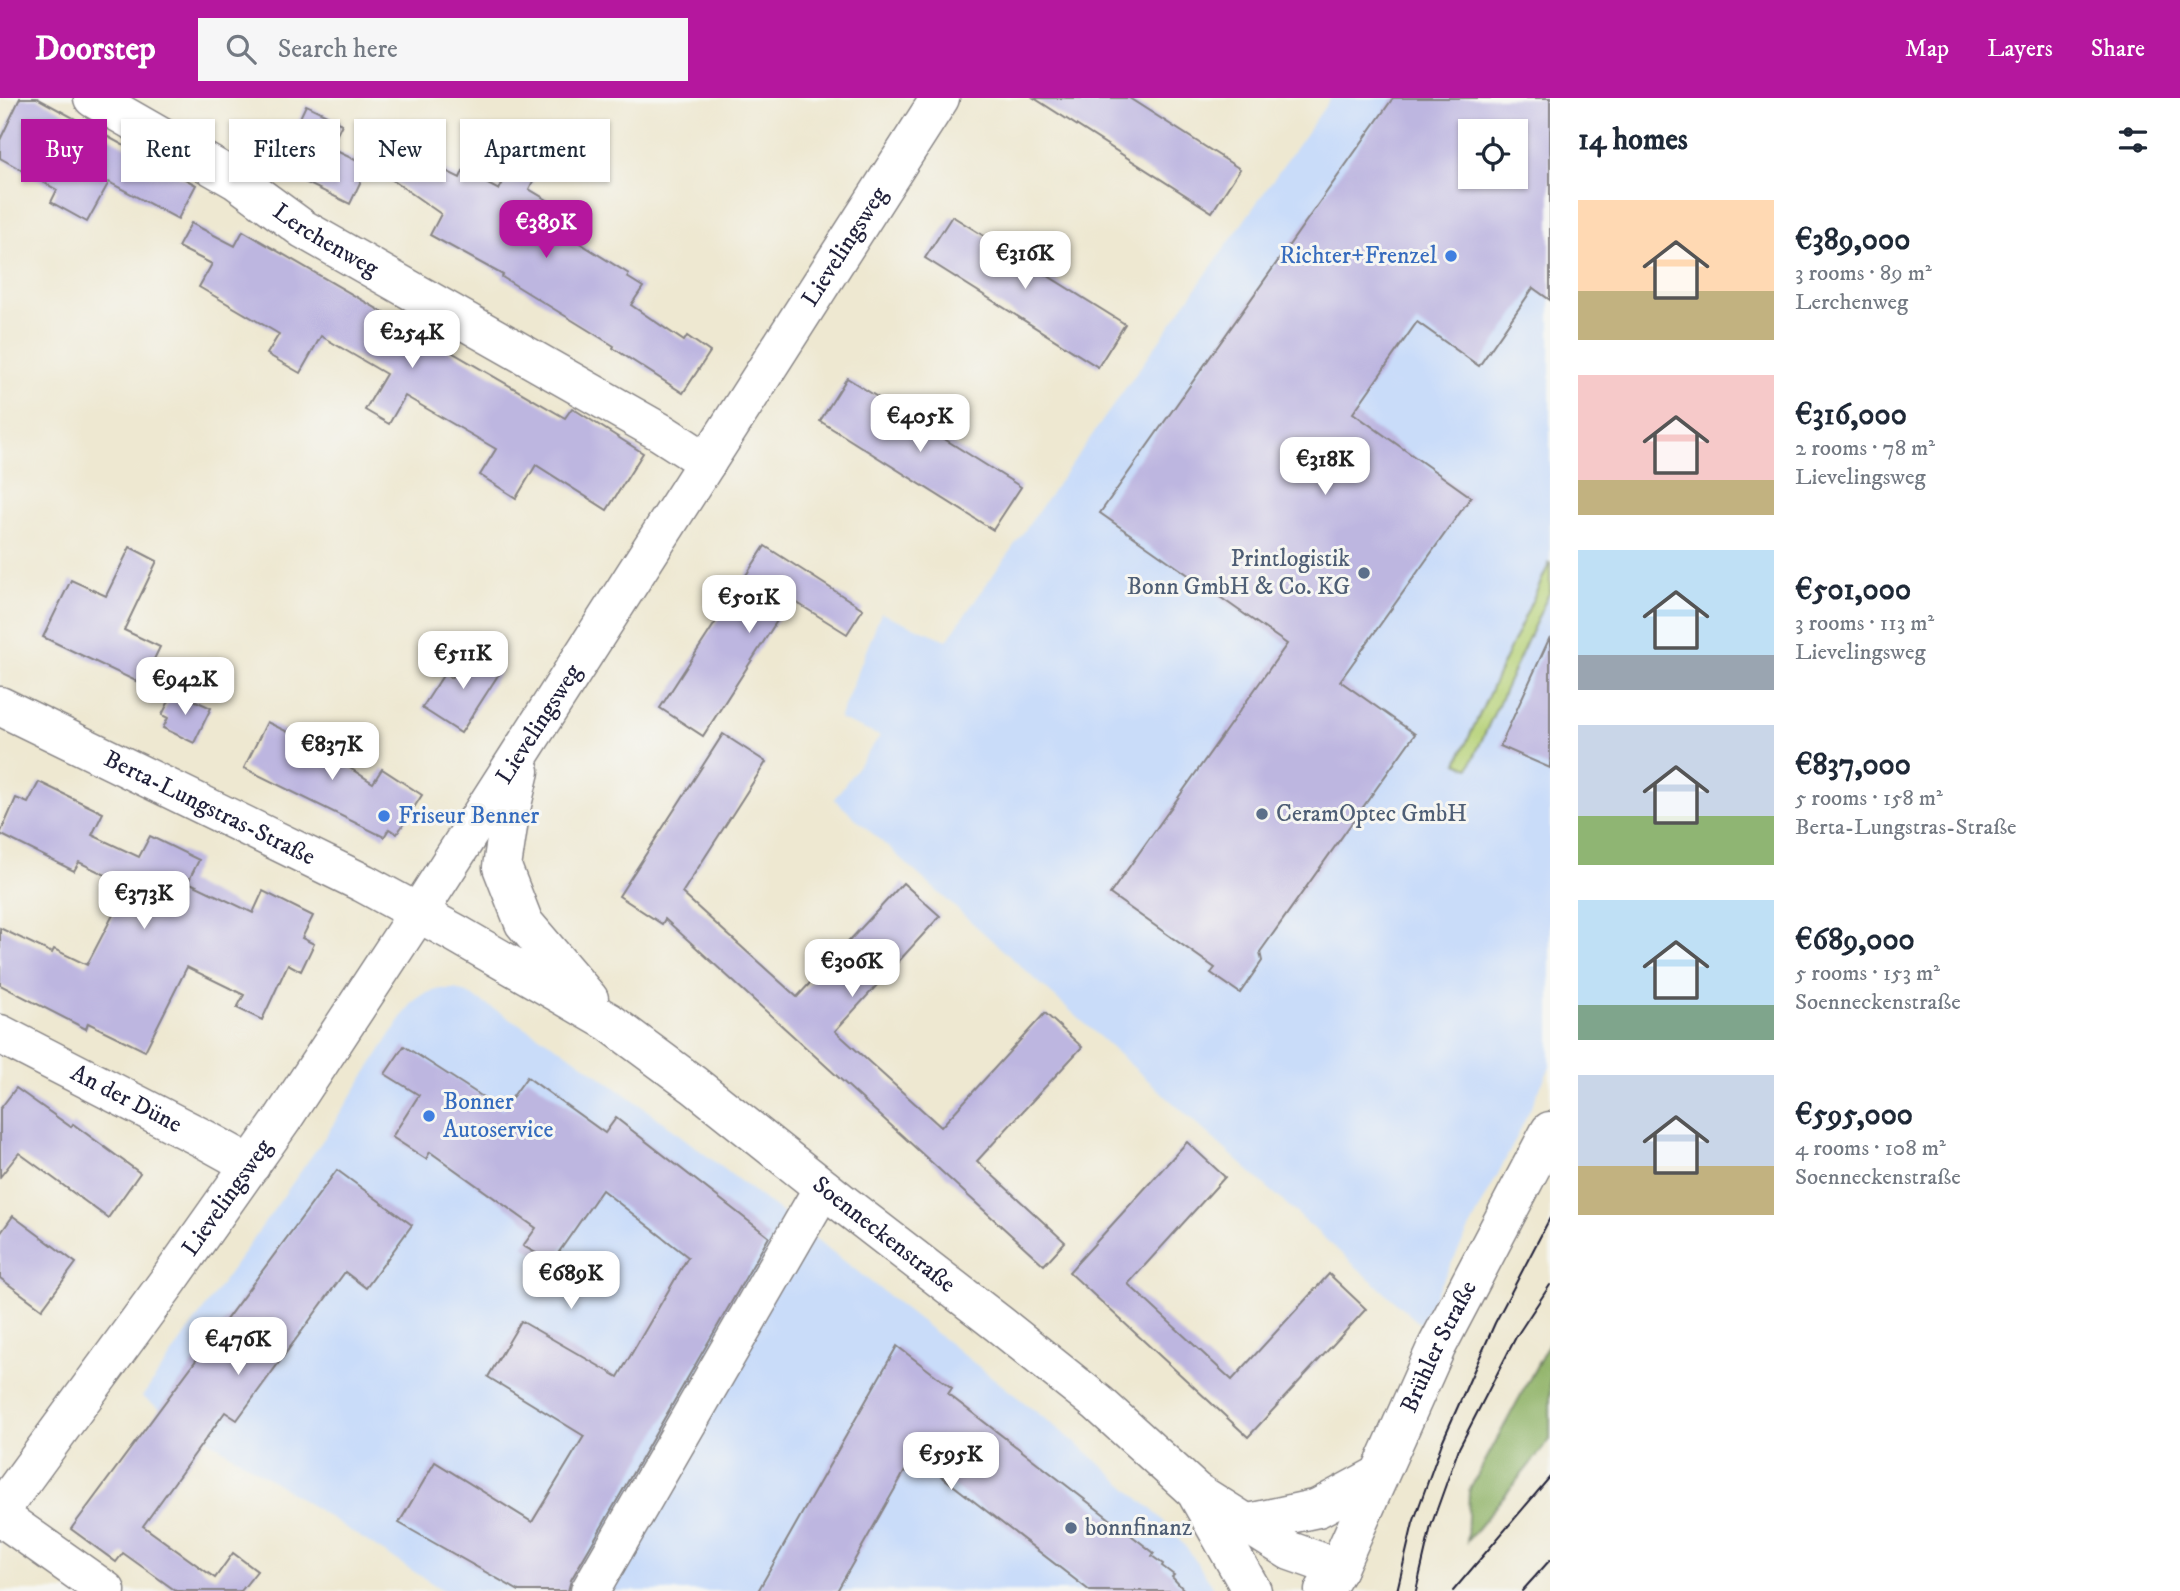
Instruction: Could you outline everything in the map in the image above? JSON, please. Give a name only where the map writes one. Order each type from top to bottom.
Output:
[{"type":"street","name":"Lerchenweg","points":[[93,98],[236,180],[303,229],[707,461]]},
{"type":"street","name":"Lievelingsweg","points":[[0,1511],[251,1165],[418,913],[940,98]]},
{"type":"street","name":"Berta-Lungstras-Straße","points":[[0,706],[363,883],[418,913]]},
{"type":"street","points":[[526,744],[510,813],[502,867],[524,923],[609,1023]]},
{"type":"street","name":"Soenneckenstraße","points":[[418,913],[609,1023],[694,1085],[1098,1403],[1195,1491],[1290,1551],[1334,1583]]},
{"type":"street","name":"An der Düne","points":[[0,1034],[251,1165]]},
{"type":"street","name":"Brühler Straße","points":[[1334,1583],[1377,1476],[1436,1348],[1550,1131]]},
{"type":"street","points":[[590,1591],[823,1188]]},
{"type":"street","points":[[1244,1524],[1318,1508],[1377,1476]]},
{"type":"street","points":[[1195,1491],[1252,1591]]},
{"type":"street","points":[[0,1516],[106,1591]]},
{"type":"shaded area","points":[[1331,98],[1550,98],[1550,1067],[1512,1147],[1420,1324],[834,799],[880,736],[839,719],[881,613],[947,640]]},
{"type":"shaded area","points":[[439,989],[455,989],[467,993],[568,1053],[834,1253],[1081,1447],[1160,1517],[1189,1551],[1216,1591],[444,1591],[142,1397],[327,1134],[406,1011],[424,994]]},
{"type":"green space","points":[[1550,562],[1550,591],[1469,768],[1457,763]]},
{"type":"green space","points":[[1550,1341],[1550,1440],[1467,1541],[1469,1491]]},
{"type":"building","points":[[20,98],[37,98],[75,119],[21,119],[21,170],[0,158],[0,140]]},
{"type":"building","points":[[1034,98],[1129,98],[1240,169],[1212,212]]},
{"type":"building","points":[[1393,98],[1550,98],[1550,300],[1533,288],[1479,366],[1417,322],[1353,413],[1471,497],[1340,681],[1415,734],[1260,952],[1262,961],[1240,993],[1211,973],[1215,968],[1110,894],[1287,644],[1100,513]]},
{"type":"building","points":[[306,105],[335,119],[299,119]]},
{"type":"building","points":[[107,136],[121,144],[121,182],[191,182],[196,185],[178,219],[109,182],[87,222],[51,202],[57,190],[43,182],[107,182]]},
{"type":"building","points":[[340,153],[354,159],[354,182],[360,182],[350,204],[305,182],[340,182]]},
{"type":"building","points":[[446,171],[460,178],[460,182],[484,182],[499,190],[503,182],[532,182],[529,189],[569,213],[559,230],[629,274],[627,277],[643,287],[631,305],[684,341],[687,336],[710,352],[683,393],[613,348],[614,346],[502,277],[503,275],[430,235],[441,214],[395,182],[446,182]]},
{"type":"building","points":[[952,216],[1125,324],[1098,367],[925,258]]},
{"type":"building","points":[[191,223],[235,246],[243,231],[565,418],[572,408],[643,453],[607,510],[536,465],[516,498],[480,475],[496,449],[405,396],[389,424],[365,410],[386,374],[321,336],[300,373],[267,354],[279,334],[199,287],[212,264],[178,247]]},
{"type":"building","points":[[847,378],[1021,487],[993,530],[820,421]]},
{"type":"building","points":[[765,546],[863,609],[847,634],[791,599],[703,736],[660,708]]},
{"type":"building","points":[[130,547],[157,561],[124,630],[160,647],[142,684],[43,637],[71,580],[106,596]]},
{"type":"building","points":[[1550,637],[1550,768],[1500,746]]},
{"type":"building","points":[[470,648],[502,669],[461,733],[422,708],[444,674],[451,678]]},
{"type":"building","points":[[174,691],[211,708],[194,743],[163,728],[168,718],[162,715]]},
{"type":"building","points":[[267,722],[313,744],[373,783],[382,769],[422,795],[397,834],[389,829],[384,837],[244,768]]},
{"type":"building","points":[[723,734],[766,762],[682,893],[797,997],[903,883],[940,916],[835,1031],[941,1127],[1045,1013],[1082,1047],[977,1161],[1065,1242],[1044,1265],[665,919],[662,924],[619,896]]},
{"type":"building","points":[[39,782],[103,813],[92,835],[139,857],[150,836],[199,860],[188,882],[253,913],[263,891],[313,916],[302,938],[314,944],[301,971],[288,964],[262,1020],[237,1008],[244,995],[187,967],[145,1051],[88,1023],[86,1029],[0,985],[0,928],[52,953],[54,949],[87,965],[128,886],[79,862],[74,871],[0,834],[16,798],[28,803]]},
{"type":"building","points":[[404,1046],[503,1110],[527,1077],[605,1133],[616,1118],[769,1237],[571,1580],[568,1591],[519,1591],[399,1523],[435,1462],[532,1522],[584,1436],[488,1377],[521,1321],[618,1377],[688,1257],[602,1190],[552,1262],[523,1246],[536,1228],[430,1152],[426,1159],[392,1137],[419,1095],[385,1074]]},
{"type":"building","points":[[16,1088],[71,1127],[73,1124],[140,1173],[108,1218],[19,1153],[0,1177],[0,1109]]},
{"type":"building","points":[[1187,1142],[1225,1177],[1128,1284],[1232,1380],[1329,1274],[1366,1309],[1248,1437],[1069,1272]]},
{"type":"building","points":[[337,1170],[412,1225],[366,1288],[345,1272],[237,1420],[225,1412],[143,1526],[215,1578],[233,1553],[257,1571],[241,1591],[176,1591],[123,1553],[116,1562],[71,1529]]},
{"type":"building","points":[[13,1216],[76,1263],[42,1309],[0,1278],[0,1234]]},
{"type":"building","points":[[897,1346],[952,1388],[948,1394],[1154,1553],[1152,1556],[1174,1575],[1172,1577],[1185,1591],[1090,1591],[914,1455],[837,1591],[758,1591]]},
{"type":"tram line","points":[[1397,1591],[1413,1523],[1443,1440],[1495,1323],[1550,1218]]},
{"type":"tram line","points":[[1416,1591],[1431,1526],[1459,1448],[1516,1337],[1550,1285]]},
{"type":"tram line","points":[[1453,1591],[1550,1477]]},
{"type":"tram line","points":[[1522,1591],[1550,1560]]},
{"type":"place","name":"Richter+Frenzel","points":[[1451,256]]},
{"type":"place","name":"Printlogistik Bonn GmbH & Co. KG","points":[[1364,573]]},
{"type":"place","name":"CeramOptec GmbH","points":[[1262,814]]},
{"type":"place","name":"Friseur Benner","points":[[384,816]]},
{"type":"place","name":"Bonner Autoservice","points":[[429,1116]]},
{"type":"place","name":"bonnfinanz","points":[[1071,1528]]}]
